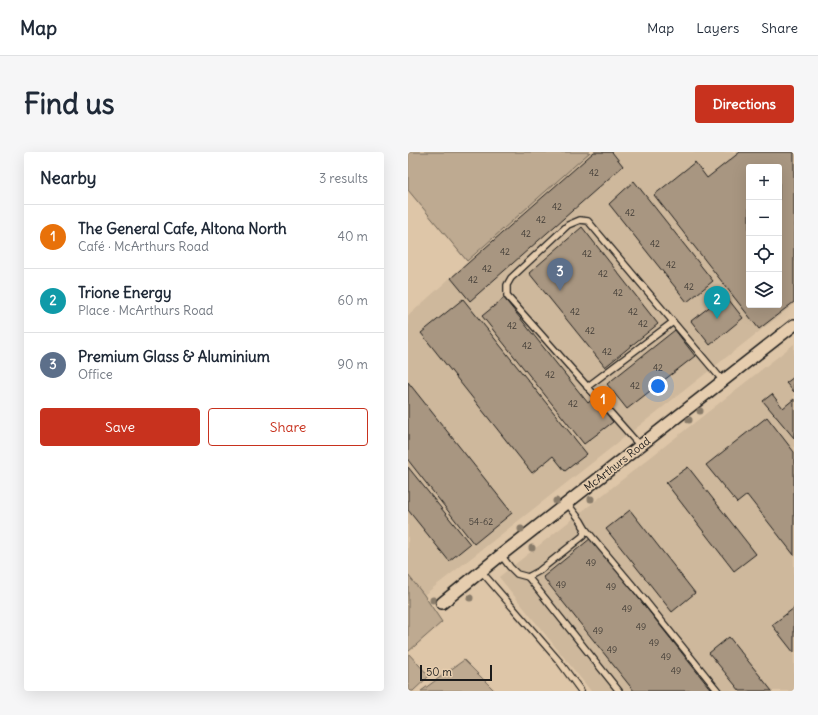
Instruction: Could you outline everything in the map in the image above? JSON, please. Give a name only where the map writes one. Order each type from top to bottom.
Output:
[{"type":"street","name":"McArthurs Road","points":[[442,604],[501,555],[794,325]]},
{"type":"lane","points":[[640,446],[507,296],[507,285],[511,278],[568,225],[580,220],[588,221],[723,381]]},
{"type":"lane","points":[[587,387],[673,322]]},
{"type":"lane","points":[[528,577],[539,571],[583,536],[585,528],[567,503]]},
{"type":"lane","points":[[583,526],[718,691]]},
{"type":"lane","points":[[501,555],[517,574],[528,577],[619,691]]},
{"type":"lane","points":[[481,571],[554,656],[581,691]]},
{"type":"shaded area","points":[[408,152],[794,152],[794,304],[424,595],[408,575],[408,316],[481,249],[467,261],[408,190]]},
{"type":"shaded area","points":[[408,152],[590,152],[467,261],[408,190]]},
{"type":"shaded area","points":[[794,344],[794,691],[591,691],[499,577]]},
{"type":"shaded area","points":[[408,575],[424,595],[442,622],[408,652]]},
{"type":"shaded area","points":[[408,653],[429,676],[413,691],[408,691]]},
{"type":"shaded area","points":[[464,660],[495,691],[421,691]]},
{"type":"building","points":[[594,152],[612,152],[623,166],[470,301],[451,278]]},
{"type":"building","points":[[740,152],[794,152],[794,302],[759,329],[654,195],[695,162],[707,178]]},
{"type":"building","points":[[634,181],[713,281],[687,302],[609,204]]},
{"type":"building","points":[[582,227],[658,324],[605,367],[529,273]]},
{"type":"building","points":[[725,295],[743,318],[710,345],[691,321]]},
{"type":"building","points":[[504,298],[588,403],[594,398],[613,422],[584,444],[482,316]]},
{"type":"building","points":[[463,299],[587,454],[565,471],[553,456],[532,473],[421,333]]},
{"type":"building","points":[[675,330],[695,356],[627,409],[607,384]]},
{"type":"building","points":[[794,377],[794,392],[786,383]]},
{"type":"building","points":[[408,382],[512,513],[474,544],[408,460]]},
{"type":"building","points":[[772,394],[783,408],[794,399],[794,438],[763,401]]},
{"type":"building","points":[[767,417],[794,452],[794,555],[747,495],[737,503],[706,465]]},
{"type":"building","points":[[408,467],[470,544],[449,561],[408,510]]},
{"type":"building","points":[[688,467],[756,554],[734,571],[666,483]]},
{"type":"building","points":[[630,510],[695,593],[672,612],[606,529]]},
{"type":"building","points":[[591,538],[712,691],[634,691],[543,577]]},
{"type":"building","points":[[794,608],[794,653],[772,625]]},
{"type":"building","points":[[729,637],[772,691],[740,691],[709,653]]},
{"type":"place","name":"Premium Glass & Aluminium","points":[[560,291]]},
{"type":"place","name":"Trione Energy","points":[[717,319]]},
{"type":"place","name":"The General Cafe, Altona North","points":[[603,419]]}]
